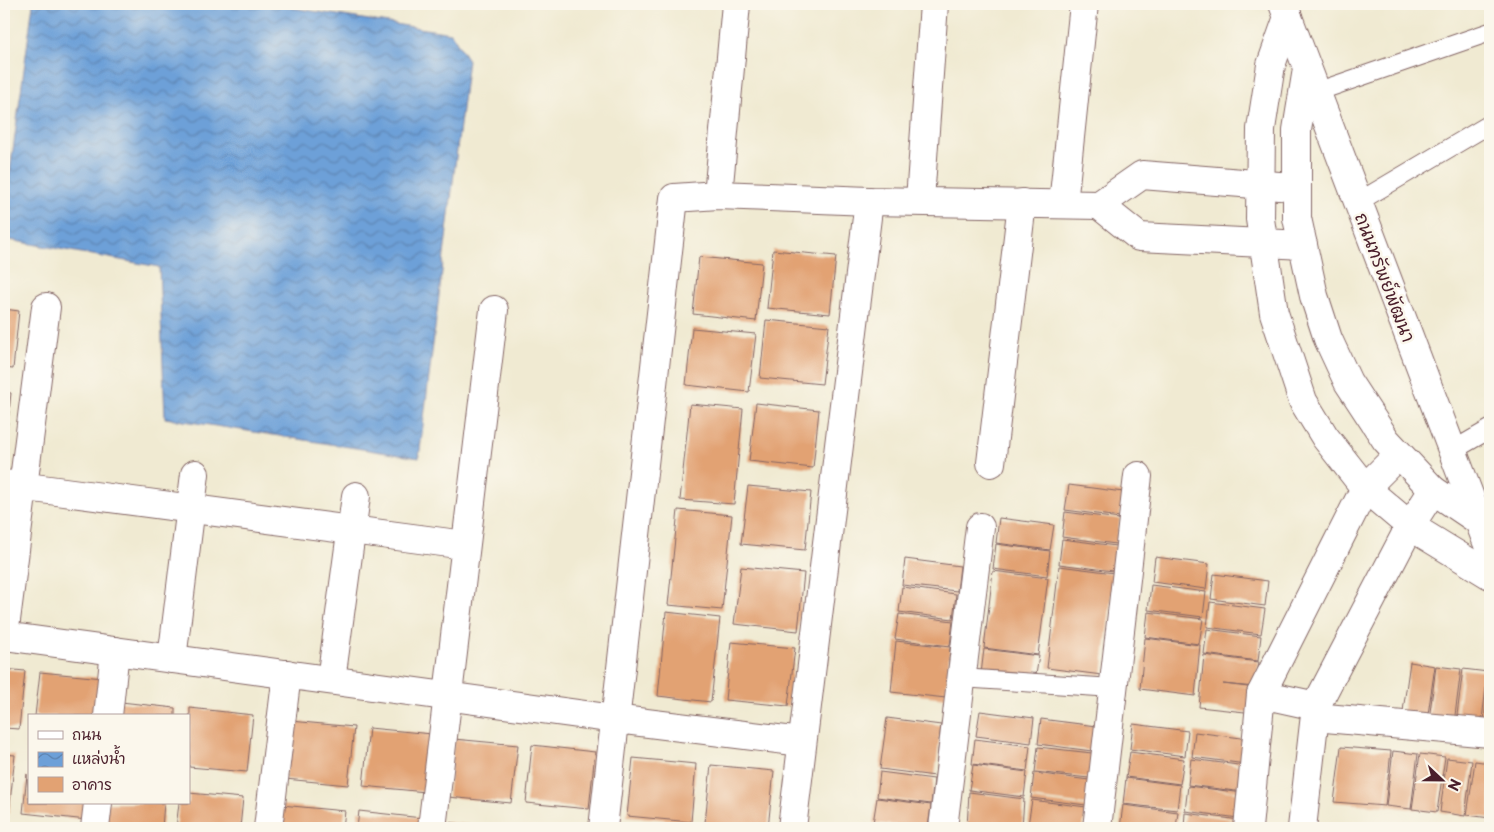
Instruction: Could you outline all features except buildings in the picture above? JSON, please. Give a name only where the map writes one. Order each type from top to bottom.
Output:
[{"type":"street","points":[[718,195],[736,4]]},
{"type":"street","points":[[920,200],[934,4]]},
{"type":"street","points":[[1063,204],[1084,4]]},
{"type":"street","points":[[1285,10],[1271,65],[1262,129],[1260,218],[1274,313],[1303,401],[1325,437],[1364,488],[1410,526],[1490,575]]},
{"type":"street","name":"ถนนทรัพย์พัฒนา","points":[[1285,10],[1490,550]]},
{"type":"street","points":[[1312,81],[1297,130],[1297,218],[1314,296],[1332,348],[1348,382],[1386,440],[1433,490],[1479,521]]},
{"type":"street","points":[[603,828],[674,198],[718,195],[868,201],[920,200],[1099,205],[1142,175],[1297,188]]},
{"type":"street","points":[[792,828],[868,201]]},
{"type":"street","points":[[991,463],[1022,203]]},
{"type":"street","points":[[1099,205],[1139,237],[1264,245],[1303,245]]},
{"type":"street","points":[[46,307],[13,486],[4,636],[616,719],[802,742]]},
{"type":"street","points":[[432,828],[494,310]]},
{"type":"street","points":[[1248,828],[1261,694],[1364,488],[1399,454]]},
{"type":"street","points":[[172,659],[195,474]]},
{"type":"street","points":[[1097,828],[1138,476]]},
{"type":"street","points":[[13,486],[465,545]]},
{"type":"street","points":[[1302,828],[1316,712],[1410,526],[1433,490]]},
{"type":"street","points":[[332,680],[356,496]]},
{"type":"street","points":[[943,828],[980,528]]},
{"type":"street","points":[[108,714],[115,651]]},
{"type":"street","points":[[268,828],[287,674]]},
{"type":"street","points":[[1261,694],[1316,712],[1490,733]]},
{"type":"street","points":[[95,828],[98,804]]},
{"type":"lane","points":[[1312,81],[1490,32]]},
{"type":"lane","points":[[1358,202],[1490,124]]},
{"type":"lane","points":[[1452,450],[1490,429]]},
{"type":"lane","points":[[961,678],[1113,688]]},
{"type":"water","points":[[33,4],[268,4],[451,33],[468,60],[419,458],[165,418],[159,267],[4,239],[4,215]]}]
